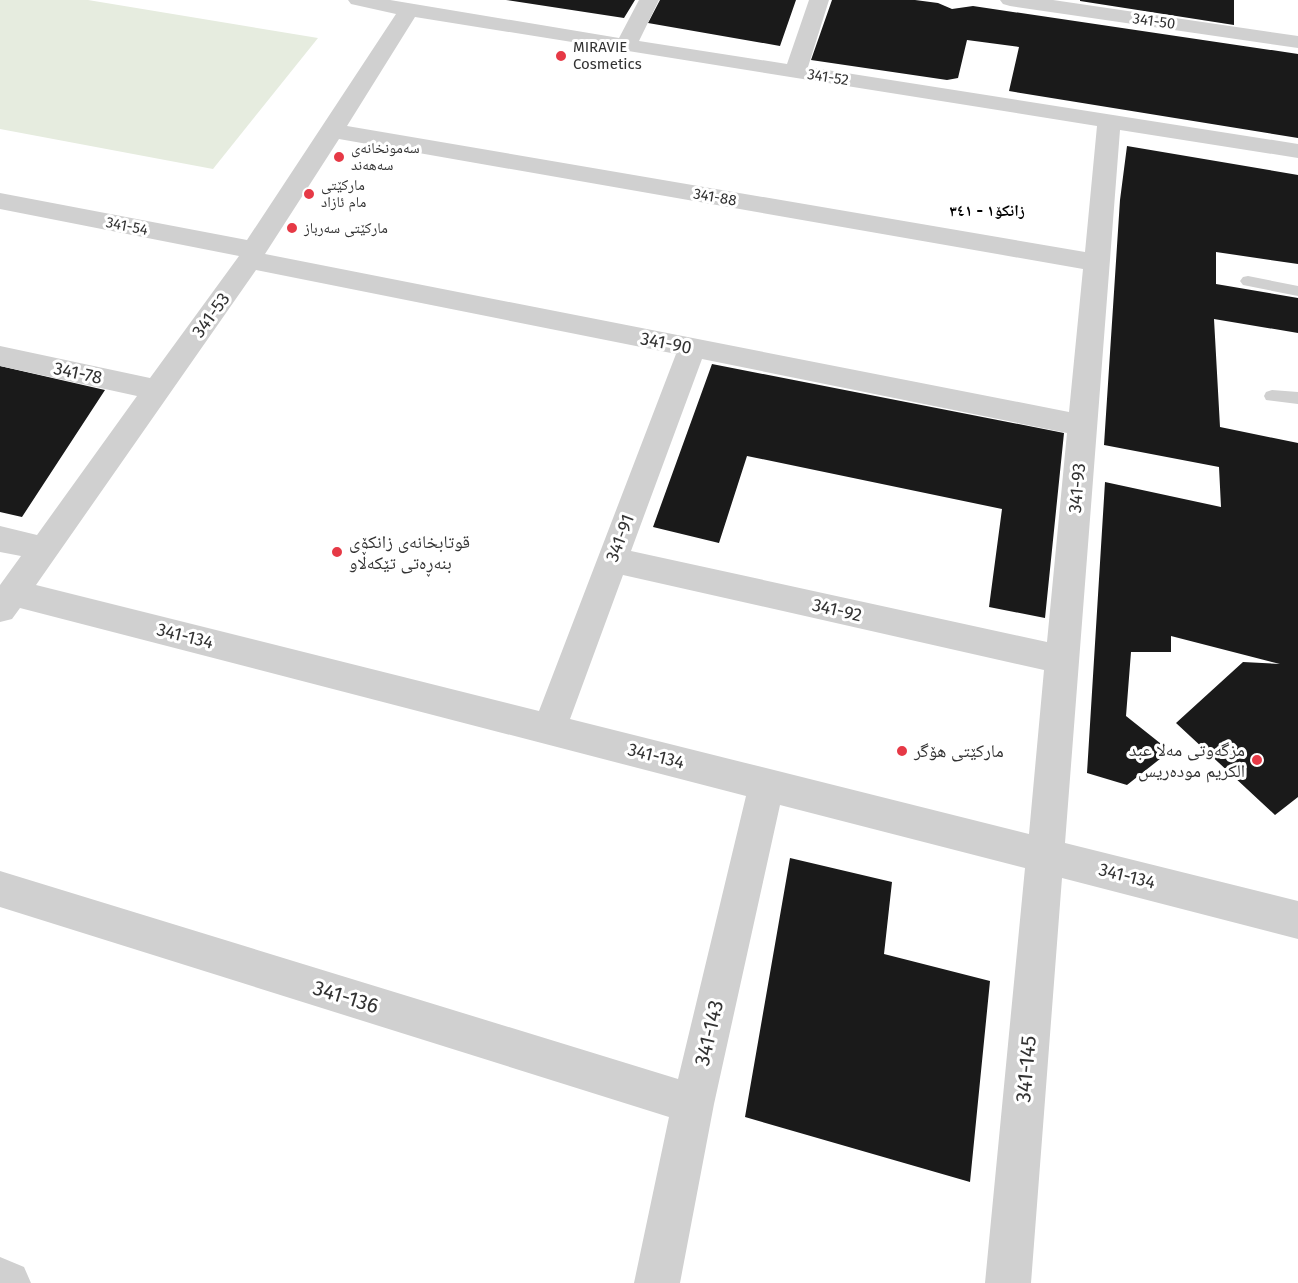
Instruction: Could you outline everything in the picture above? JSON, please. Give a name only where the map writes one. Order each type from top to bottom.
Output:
[{"type":"street","name":"341-52","points":[[358,0],[408,11],[1298,151]]},
{"type":"street","points":[[463,19],[476,0]]},
{"type":"street","points":[[626,45],[649,0]]},
{"type":"street","points":[[795,72],[819,0]]},
{"type":"street","name":"341-50","points":[[1010,0],[1298,42]]},
{"type":"street","name":"341-53","points":[[7,602],[252,255],[408,11]]},
{"type":"street","name":"341-93","points":[[1045,855],[1109,121]]},
{"type":"street","name":"341-88","points":[[333,131],[1097,263]]},
{"type":"street","name":"341-54","points":[[0,201],[252,255]]},
{"type":"street","name":"341-90","points":[[252,255],[692,348],[1083,425]]},
{"type":"street","name":"341-91","points":[[549,729],[692,348]]},
{"type":"street","name":"341-78","points":[[0,356],[157,390]]},
{"type":"street","points":[[0,539],[44,549]]},
{"type":"street","name":"341-92","points":[[612,560],[1062,660]]},
{"type":"street","name":"341-134","points":[[7,602],[549,729],[1298,920]]},
{"type":"street","name":"341-143","points":[[657,1283],[693,1104],[767,785]]},
{"type":"street","name":"341-145","points":[[1008,1283],[1045,855]]},
{"type":"street","name":"341-136","points":[[0,889],[693,1104]]},
{"type":"street","points":[[0,1280],[8,1283]]},
{"type":"lane","points":[[1248,281],[1298,291]]},
{"type":"lane","points":[[1272,396],[1298,398]]},
{"type":"shaded area","points":[[0,0],[88,0],[318,38],[213,169],[0,129]]},
{"type":"building","points":[[506,0],[635,0],[624,18]]},
{"type":"building","points":[[660,0],[796,0],[780,46],[648,23]]},
{"type":"building","points":[[832,0],[915,0],[938,3],[952,9],[973,6],[1298,54],[1298,138],[1009,91],[1019,47],[967,40],[958,78],[947,80],[811,60]]},
{"type":"building","points":[[1234,0],[1234,25],[1080,1]]},
{"type":"building","points":[[1127,146],[1298,175],[1298,264],[1216,252],[1216,284],[1298,298],[1298,333],[1214,319],[1220,427],[1298,443],[1298,797],[1275,815],[1176,723],[1243,662],[1280,664],[1171,636],[1171,652],[1131,652],[1126,716],[1170,751],[1127,785],[1087,773],[1105,482],[1221,507],[1219,467],[1104,445],[1120,200]]},
{"type":"building","points":[[712,364],[1064,433],[1045,618],[989,607],[1002,509],[747,456],[719,543],[653,527]]},
{"type":"building","points":[[0,366],[105,390],[22,517],[0,512]]},
{"type":"building","points":[[790,858],[892,882],[884,954],[990,981],[970,1182],[745,1117]]},
{"type":"place","name":"MIRAVIE Cosmetics","points":[[561,56]]},
{"type":"place","name":"سەمونخانەی سەھەند","points":[[339,157]]},
{"type":"place","name":"مارکێتی مام ئازاد","points":[[309,194]]},
{"type":"place","name":"مارکێتی سەرباز","points":[[292,228]]},
{"type":"place","name":"قوتابخانه‌ی زانکۆی بنەڕەتی تێکەڵاو","points":[[337,552]]},
{"type":"place","name":"مارکێتی ھۆگر","points":[[902,751]]},
{"type":"place","name":"مزگه‌وتی مه‌لا عبد الكريم موده‌ریس","points":[[1257,760]]},
{"type":"district","name":"زانکۆ١ - ٣٤١","points":[[987,210]]}]
